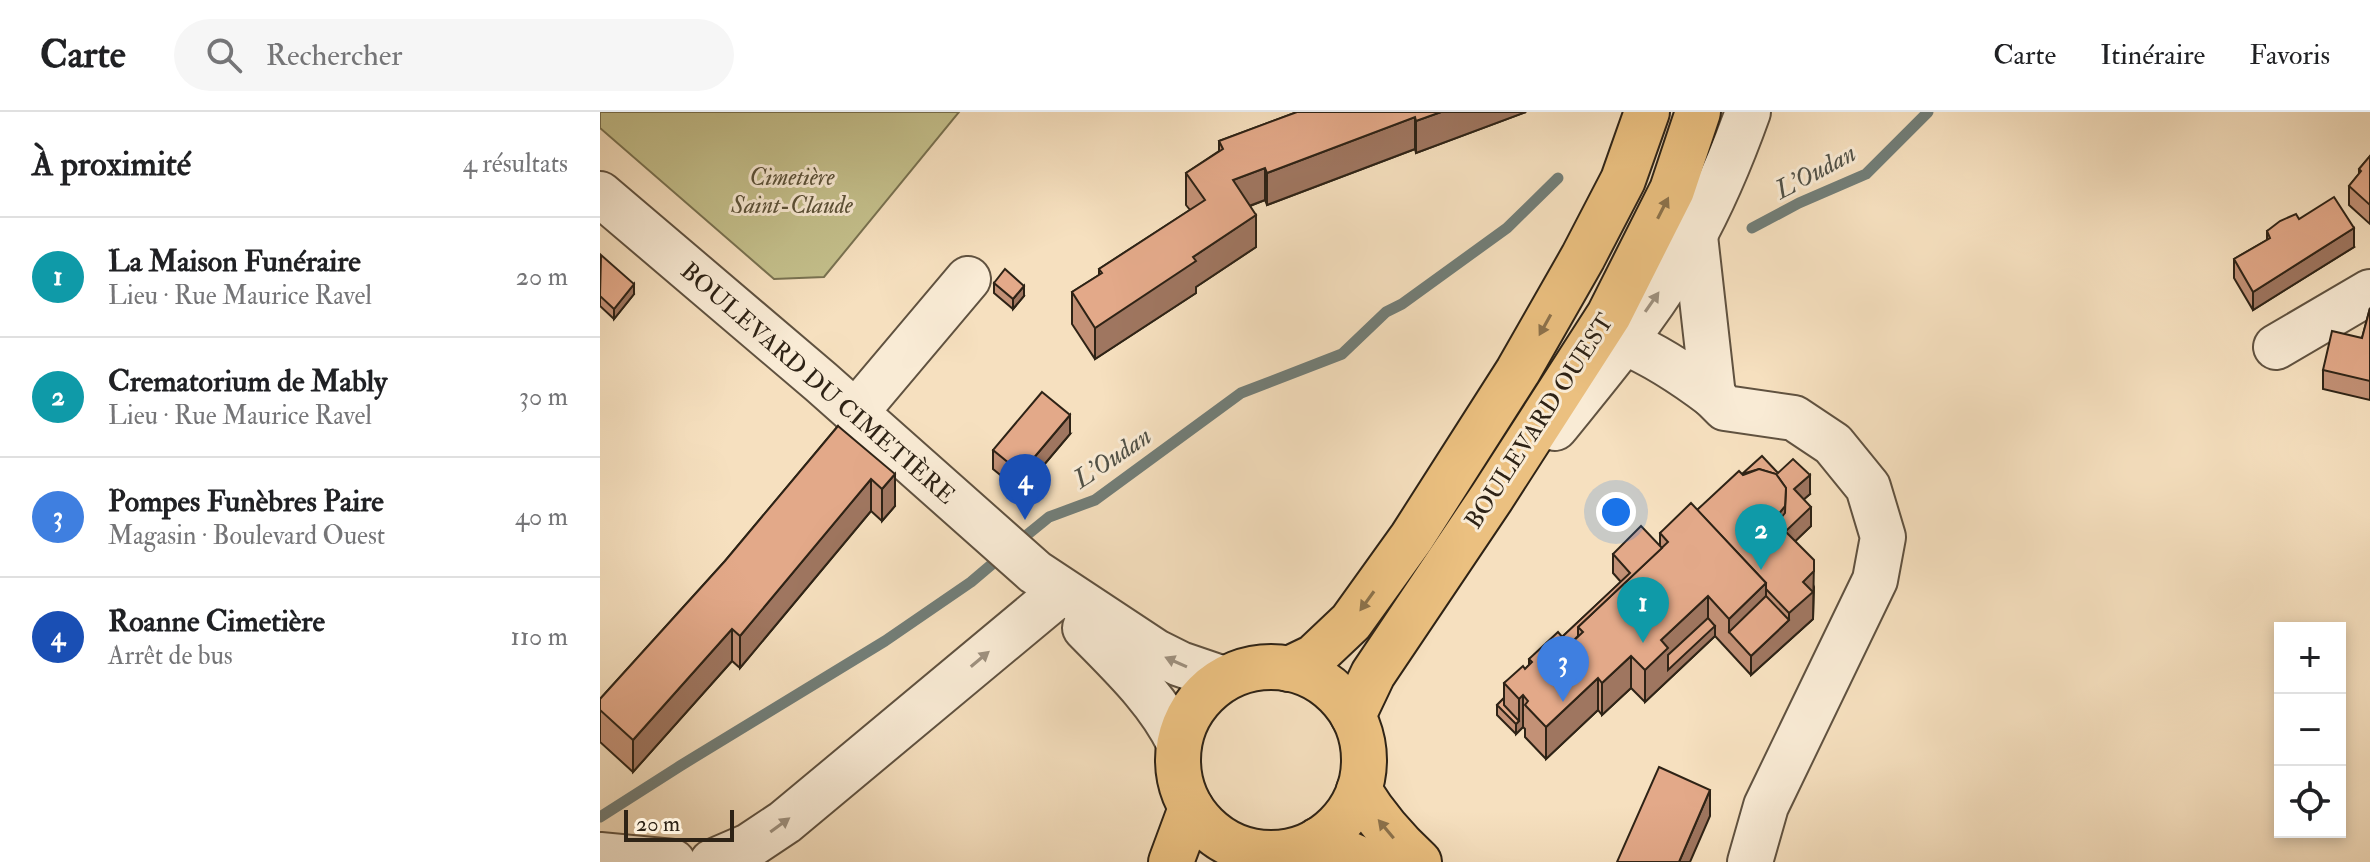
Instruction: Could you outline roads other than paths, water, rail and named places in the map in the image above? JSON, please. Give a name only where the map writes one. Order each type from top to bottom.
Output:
[{"type":"main road","name":"BOULEVARD OUEST","points":[[1289,669],[1314,657],[1351,622],[1412,537],[1518,371],[1583,257],[1623,180],[1647,112]]},
{"type":"main road","name":"BOULEVARD OUEST","points":[[1353,716],[1373,674],[1609,315],[1672,190],[1698,112]]},
{"type":"main road","points":[[1253,666],[1289,669],[1313,677],[1330,688],[1353,716],[1364,753],[1359,790],[1351,808],[1335,827],[1318,840],[1293,851],[1234,855],[1225,841],[1203,824],[1184,794],[1178,769],[1179,743],[1188,717],[1202,697],[1224,679],[1253,666]]},
{"type":"main road","points":[[1359,790],[1379,821],[1419,862]]},
{"type":"main road","points":[[1171,862],[1191,808]]},
{"type":"main road","points":[[1318,840],[1367,862]]},
{"type":"street","points":[[1448,561],[1624,342],[1675,269],[1695,236],[1737,144],[1748,112]]},
{"type":"street","name":"BOULEVARD DU CIMETIÈRE","points":[[600,194],[995,537],[1133,678],[1168,721],[1179,743]]},
{"type":"street","points":[[1695,236],[1713,396]]},
{"type":"street","points":[[855,413],[968,279]]},
{"type":"street","points":[[2276,347],[2370,292]]},
{"type":"street","points":[[1624,342],[1667,362],[1725,408],[1794,418],[1833,444],[1868,487],[1883,537],[1875,580],[1766,806],[1750,862]]},
{"type":"street","points":[[712,862],[749,846],[785,822],[1045,585]]},
{"type":"street","name":"BOULEVARD DU CIMETIÈRE","points":[[1045,585],[1156,652],[1224,679]]},
{"type":"street","points":[[604,856],[673,862]]},
{"type":"waterway","name":"L'Oudan","points":[[1752,228],[1799,203],[1866,174],[1928,112]]},
{"type":"waterway","name":"L'Oudan","points":[[1017,543],[1049,517],[1095,500],[1241,393],[1342,354],[1386,312],[1402,304],[1507,228],[1558,178]]},
{"type":"waterway","name":"L'Oudan","points":[[600,817],[885,641],[971,582],[1004,554]]},
{"type":"place","name":"Roanne Cimetière","points":[[1025,520]]},
{"type":"place","name":"Crematorium de Mably","points":[[1761,570]]},
{"type":"place","name":"La Maison Funéraire","points":[[1643,643]]},
{"type":"place","name":"Pompes Funèbres Paire","points":[[1563,702]]},
{"type":"park label","name":"Cimetière Saint-Claude","points":[[792,191]]}]
